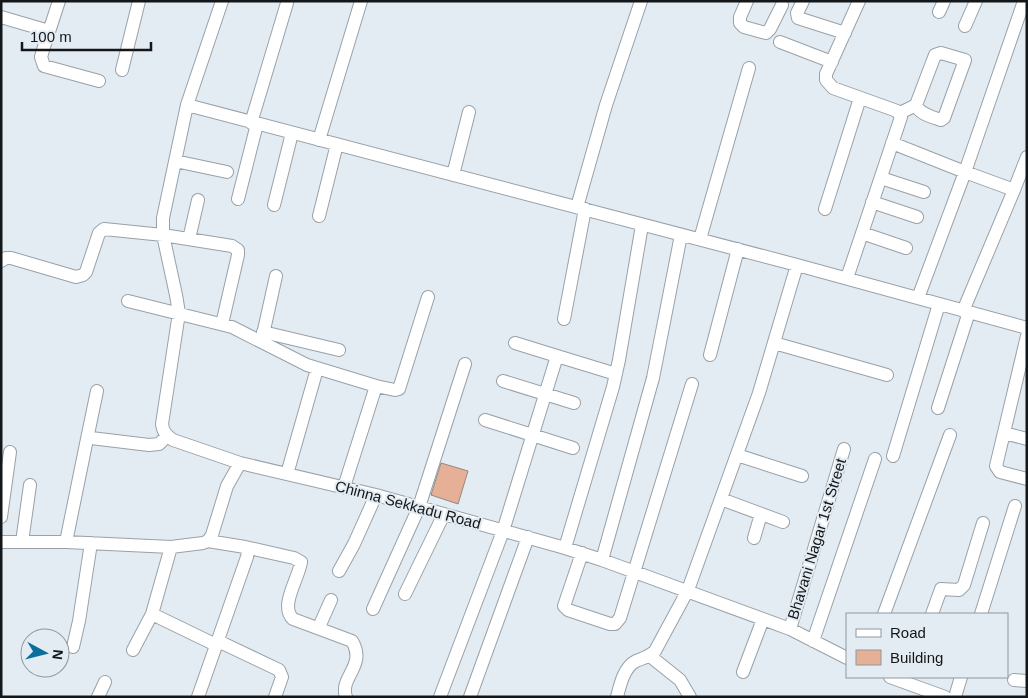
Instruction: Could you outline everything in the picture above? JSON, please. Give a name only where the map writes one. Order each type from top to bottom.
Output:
[{"type":"street","points":[[59,1],[41,57],[44,66],[99,81]]},
{"type":"street","points":[[122,70],[139,1]]},
{"type":"street","points":[[87,439],[149,445],[159,444],[167,436],[163,431],[162,424],[179,313],[163,235],[163,218],[187,105],[222,1]]},
{"type":"street","points":[[319,140],[361,1]]},
{"type":"street","points":[[564,318],[581,208],[606,105],[641,1]]},
{"type":"street","points":[[747,1],[740,17],[740,23],[744,28],[762,32],[770,29],[782,6]]},
{"type":"street","points":[[803,1],[797,13],[798,18],[845,32]]},
{"type":"street","points":[[858,1],[826,74],[828,84],[833,88],[900,112],[916,105],[935,55],[941,52],[965,60],[944,118],[938,119],[920,112],[916,105]]},
{"type":"street","points":[[965,26],[976,1]]},
{"type":"street","points":[[918,298],[965,172],[1024,1]]},
{"type":"street","points":[[238,199],[254,123],[288,3]]},
{"type":"street","points":[[1,17],[49,30]]},
{"type":"street","points":[[780,42],[832,62]]},
{"type":"street","points":[[700,239],[749,68]]},
{"type":"street","points":[[826,209],[860,98]]},
{"type":"street","points":[[187,105],[738,249],[1027,328]]},
{"type":"street","points":[[453,175],[469,112]]},
{"type":"street","points":[[847,278],[900,121],[900,112]]},
{"type":"street","points":[[274,205],[292,133]]},
{"type":"street","points":[[319,216],[337,144]]},
{"type":"street","points":[[892,144],[1014,190]]},
{"type":"street","points":[[938,408],[966,311],[1027,157]]},
{"type":"street","points":[[175,161],[227,172]]},
{"type":"street","points":[[881,178],[924,192]]},
{"type":"street","points":[[189,239],[198,200]]},
{"type":"street","points":[[872,202],[917,217]]},
{"type":"street","points":[[565,548],[616,374],[642,224]]},
{"type":"street","points":[[1,261],[10,258],[76,277],[80,276],[86,272],[101,230],[163,235],[232,246],[238,250],[238,256],[222,324]]},
{"type":"street","points":[[862,233],[906,248]]},
{"type":"street","points":[[602,560],[650,393],[681,235]]},
{"type":"street","points":[[710,355],[738,249]]},
{"type":"street","points":[[617,697],[622,678],[627,669],[633,662],[650,656],[655,652],[688,590],[759,393],[797,265]]},
{"type":"street","points":[[262,337],[276,276]]},
{"type":"street","points":[[262,337],[297,361],[317,369],[395,390],[399,389],[428,297]]},
{"type":"street","points":[[128,301],[222,324],[262,337],[339,350]]},
{"type":"street","points":[[892,456],[939,304]]},
{"type":"street","points":[[1027,336],[996,466],[1000,472],[1027,479]]},
{"type":"street","points":[[516,343],[616,374]]},
{"type":"street","points":[[774,343],[886,375]]},
{"type":"street","points":[[440,697],[503,531],[557,356]]},
{"type":"street","points":[[373,608],[419,507],[465,364]]},
{"type":"street","points":[[287,474],[317,369]]},
{"type":"street","points":[[503,381],[574,403]]},
{"type":"street","points":[[582,553],[564,606],[568,610],[615,624],[620,618],[692,384]]},
{"type":"street","points":[[344,487],[376,386]]},
{"type":"street","points":[[66,542],[97,391]]},
{"type":"street","points":[[1014,392],[1027,394]]},
{"type":"street","points":[[485,420],[573,448]]},
{"type":"street","points":[[1004,433],[1027,439]]},
{"type":"street","points":[[884,613],[950,435]]},
{"type":"street","name":"Chinna Sekkadu Road","points":[[167,436],[240,463],[376,495],[582,553],[634,570],[790,629],[846,658]]},
{"type":"street","name":"Bhavani Nagar 1st Street","points":[[790,629],[844,449]]},
{"type":"street","points":[[1,517],[10,452]]},
{"type":"street","points":[[737,455],[802,476]]},
{"type":"street","points":[[813,641],[875,459]]},
{"type":"street","points":[[1,542],[66,542],[171,547],[202,543],[208,540],[214,528],[227,486],[240,463]]},
{"type":"street","points":[[22,542],[30,484]]},
{"type":"street","points":[[339,571],[354,544],[376,495]]},
{"type":"street","points":[[721,499],[783,522]]},
{"type":"street","points":[[981,613],[1015,506]]},
{"type":"street","points":[[405,594],[444,514]]},
{"type":"street","points":[[754,538],[761,514]]},
{"type":"street","points":[[932,613],[941,589],[960,590],[964,585],[983,523]]},
{"type":"street","points":[[470,697],[528,538]]},
{"type":"street","points":[[208,540],[294,558],[301,562],[287,606],[288,615],[348,638],[355,646],[356,666],[344,689],[346,697]]},
{"type":"street","points":[[72,647],[79,621],[91,543]]},
{"type":"street","points":[[133,650],[152,614],[171,547]]},
{"type":"street","points":[[198,697],[247,558],[248,551],[245,547]]},
{"type":"street","points":[[318,628],[331,600]]},
{"type":"street","points":[[152,614],[278,670],[282,677],[275,697]]},
{"type":"street","points":[[743,672],[763,619]]},
{"type":"street","points":[[650,656],[680,680],[690,697]]},
{"type":"street","points":[[893,678],[945,697]]},
{"type":"street","points":[[954,697],[961,678]]},
{"type":"street","points":[[98,697],[105,682]]},
{"type":"building","points":[[441,463],[468,471],[458,504],[431,495]]}]
